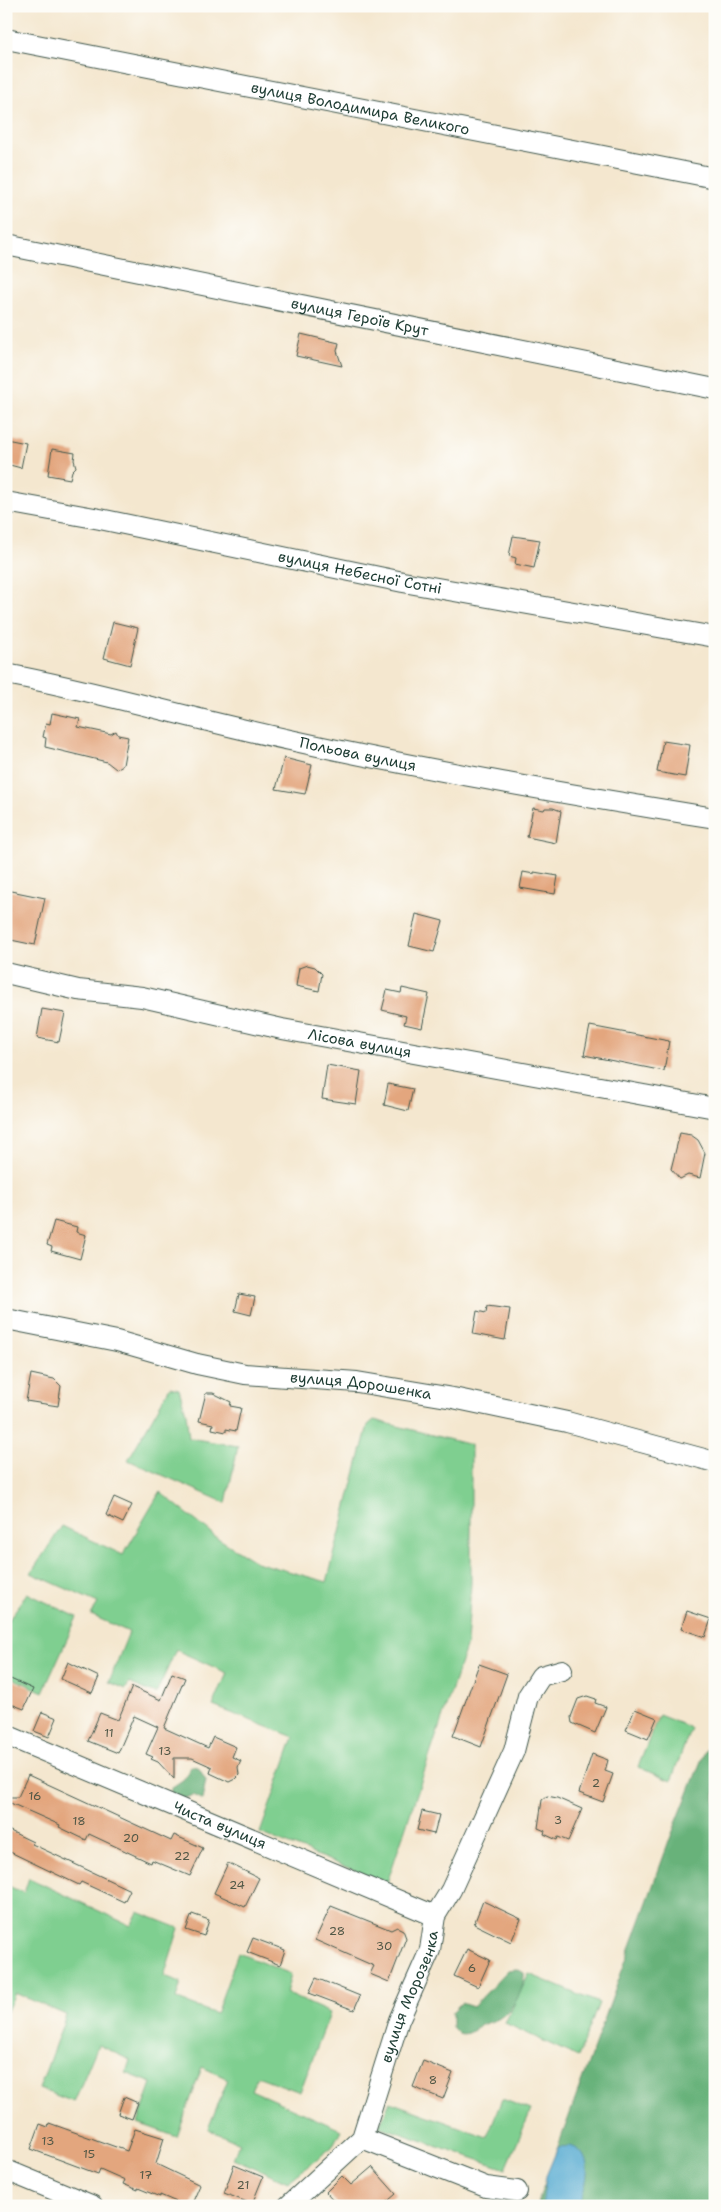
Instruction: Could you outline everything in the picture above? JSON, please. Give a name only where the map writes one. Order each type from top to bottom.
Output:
[{"type":"street","name":"вулиця Володимира Великого","points":[[6,39],[715,178]]},
{"type":"street","name":"вулиця Героїв Крут","points":[[6,245],[715,389]]},
{"type":"street","name":"вулиця Небесної Сотні","points":[[6,502],[100,519],[404,582],[715,637]]},
{"type":"street","name":"Польова вулиця","points":[[6,674],[106,694],[178,715],[373,757],[715,818]]},
{"type":"street","name":"Лісова вулиця","points":[[6,973],[78,990],[142,997],[282,1029],[715,1108]]},
{"type":"street","name":"вулиця Дорошенка","points":[[6,1319],[117,1341],[197,1364],[245,1374],[357,1382],[453,1398],[567,1422],[715,1462]]},
{"type":"street","name":"вулиця Морозенка","points":[[362,2138],[399,2020],[430,1950],[435,1916],[451,1890],[514,1751],[528,1696],[541,1676],[562,1670]]},
{"type":"street","name":"Чиста вулиця","points":[[6,1735],[435,1916]]},
{"type":"street","points":[[288,2206],[362,2138],[486,2187],[517,2191]]},
{"type":"street","points":[[6,2170],[93,2206]]},
{"type":"green space","points":[[170,1387],[179,1389],[186,1413],[189,1438],[238,1446],[226,1503],[128,1460]]},
{"type":"green space","points":[[374,1420],[471,1445],[471,1584],[467,1644],[387,1883],[260,1833],[294,1737],[213,1706],[227,1673],[176,1650],[156,1694],[129,1683],[126,1689],[109,1682],[129,1632],[91,1615],[98,1603],[31,1573],[62,1526],[123,1555],[160,1492],[216,1537],[256,1562],[327,1582],[368,1425]]},
{"type":"green space","points":[[27,1593],[77,1617],[43,1692],[6,1675],[6,1624]]},
{"type":"green space","points":[[659,1715],[691,1728],[671,1781],[638,1767]]},
{"type":"green space","points":[[715,1737],[715,2206],[538,2206],[540,2196],[671,1836],[705,1751]]},
{"type":"green space","points":[[191,1766],[198,1767],[206,1780],[202,1800],[194,1795],[182,1799],[171,1796],[171,1788],[184,1779]]},
{"type":"green space","points":[[29,1878],[131,1926],[138,1912],[179,1928],[164,1976],[181,1982],[176,1999],[216,2014],[238,1953],[291,1974],[286,1993],[330,2013],[300,2092],[257,2076],[251,2090],[341,2130],[332,2147],[288,2182],[233,2158],[239,2143],[208,2129],[228,2079],[202,2067],[177,2137],[138,2123],[152,2083],[126,2073],[130,2060],[98,2045],[74,2102],[39,2089],[66,2015],[15,1993],[6,2013],[6,1885],[24,1893]]},
{"type":"green space","points":[[517,1969],[524,1973],[524,1979],[520,1993],[509,2010],[496,2020],[467,2033],[458,2033],[452,2027],[452,2012],[461,2003],[473,2007],[508,1970]]},
{"type":"green space","points":[[529,1974],[599,2003],[578,2057],[505,2023]]},
{"type":"green space","points":[[502,2099],[531,2110],[506,2169],[379,2126],[390,2102],[487,2137]]},
{"type":"water","points":[[571,2146],[579,2150],[587,2164],[584,2191],[577,2206],[542,2206],[546,2176],[558,2147]]},
{"type":"building","points":[[301,334],[339,343],[337,351],[342,366],[296,356]]},
{"type":"building","points":[[6,439],[26,443],[21,468],[6,464]]},
{"type":"building","points":[[52,449],[75,453],[76,467],[72,471],[70,479],[48,475]]},
{"type":"building","points":[[513,536],[540,540],[534,568],[515,564],[516,558],[509,556]]},
{"type":"building","points":[[113,622],[138,628],[130,665],[104,658]]},
{"type":"building","points":[[52,713],[80,719],[78,727],[111,734],[116,731],[118,735],[128,737],[123,765],[116,769],[107,762],[45,747],[46,738],[43,737],[46,723],[50,724]]},
{"type":"building","points":[[663,741],[690,745],[685,777],[657,772]]},
{"type":"building","points":[[284,758],[312,765],[305,794],[276,789]]},
{"type":"building","points":[[533,808],[544,810],[545,808],[553,808],[561,811],[556,843],[527,837]]},
{"type":"building","points":[[523,872],[558,876],[555,894],[520,888]]},
{"type":"building","points":[[6,890],[45,898],[35,945],[6,939]]},
{"type":"building","points":[[416,914],[443,921],[434,952],[409,946]]},
{"type":"building","points":[[307,965],[315,967],[322,974],[319,991],[296,986],[299,968]]},
{"type":"building","points":[[402,988],[429,994],[422,1028],[404,1024],[406,1016],[382,1010],[387,990],[401,993]]},
{"type":"building","points":[[42,1009],[65,1013],[59,1042],[37,1038]]},
{"type":"building","points":[[590,1026],[669,1041],[664,1071],[584,1055]]},
{"type":"building","points":[[327,1065],[361,1071],[356,1104],[322,1099]]},
{"type":"building","points":[[388,1084],[413,1089],[408,1111],[384,1105]]},
{"type":"building","points":[[680,1133],[691,1135],[698,1140],[705,1153],[700,1178],[688,1175],[680,1179],[671,1169]]},
{"type":"building","points":[[54,1221],[77,1227],[76,1232],[86,1235],[80,1259],[51,1251],[52,1247],[47,1245]]},
{"type":"building","points":[[239,1294],[255,1297],[251,1315],[235,1311]]},
{"type":"building","points":[[487,1306],[510,1309],[505,1340],[473,1334],[477,1311],[486,1313]]},
{"type":"building","points":[[31,1374],[54,1379],[61,1386],[58,1406],[26,1401]]},
{"type":"building","points":[[206,1393],[213,1393],[231,1402],[230,1406],[241,1408],[236,1431],[226,1429],[226,1432],[212,1429],[213,1424],[199,1421]]},
{"type":"building","points":[[114,1497],[132,1505],[123,1523],[106,1515]]},
{"type":"building","points":[[687,1611],[711,1619],[705,1637],[681,1629]]},
{"type":"building","points":[[68,1662],[99,1677],[92,1693],[61,1679]]},
{"type":"building","points":[[479,1664],[507,1674],[481,1747],[453,1736]]},
{"type":"building","points":[[172,1673],[185,1678],[164,1728],[208,1748],[213,1737],[236,1747],[232,1757],[241,1761],[238,1767],[239,1775],[235,1779],[229,1782],[210,1773],[212,1767],[192,1758],[174,1758],[174,1779],[158,1762],[151,1759],[153,1757],[146,1754],[158,1727],[134,1716],[118,1753],[88,1741],[100,1713],[118,1720],[132,1687],[161,1700]]},
{"type":"building","points":[[6,1677],[33,1689],[24,1709],[6,1702]]},
{"type":"building","points":[[587,1696],[596,1699],[595,1703],[606,1707],[595,1733],[572,1723],[571,1717],[578,1699]]},
{"type":"building","points":[[635,1709],[657,1718],[648,1739],[626,1730]]},
{"type":"building","points":[[42,1712],[57,1718],[49,1737],[34,1731]]},
{"type":"building","points":[[592,1754],[608,1760],[605,1771],[613,1774],[603,1802],[579,1793]]},
{"type":"building","points":[[28,1775],[171,1841],[174,1835],[203,1848],[190,1876],[152,1860],[151,1863],[89,1834],[86,1840],[59,1827],[60,1825],[6,1801],[6,1797],[18,1797]]},
{"type":"building","points":[[547,1796],[557,1798],[582,1809],[568,1841],[558,1837],[557,1840],[544,1834],[545,1831],[538,1828],[542,1800]]},
{"type":"building","points":[[422,1811],[439,1815],[434,1834],[417,1830]]},
{"type":"building","points":[[6,1829],[33,1842],[32,1844],[130,1890],[124,1902],[81,1882],[79,1885],[6,1850]]},
{"type":"building","points":[[228,1863],[259,1878],[245,1907],[214,1893]]},
{"type":"building","points":[[483,1901],[521,1919],[511,1942],[474,1924]]},
{"type":"building","points":[[331,1906],[391,1930],[397,1927],[403,1930],[406,1938],[389,1982],[370,1974],[374,1966],[315,1940]]},
{"type":"building","points":[[192,1914],[209,1920],[204,1936],[186,1930]]},
{"type":"building","points":[[253,1938],[285,1950],[280,1965],[247,1952]]},
{"type":"building","points":[[467,1949],[490,1960],[478,1987],[454,1976]]},
{"type":"building","points":[[316,1978],[360,1996],[354,2010],[309,1993]]},
{"type":"building","points":[[423,2061],[453,2073],[443,2099],[413,2087]]},
{"type":"building","points":[[124,2097],[138,2103],[132,2119],[118,2114]]},
{"type":"building","points":[[49,2123],[127,2151],[135,2129],[164,2138],[156,2164],[200,2185],[191,2206],[186,2206],[160,2195],[160,2197],[123,2184],[125,2180],[100,2169],[98,2174],[31,2149],[40,2124],[48,2127]]},
{"type":"building","points":[[234,2165],[263,2177],[252,2204],[224,2193]]},
{"type":"building","points":[[372,2167],[396,2194],[382,2206],[339,2206],[326,2192],[342,2176],[351,2185]]}]
